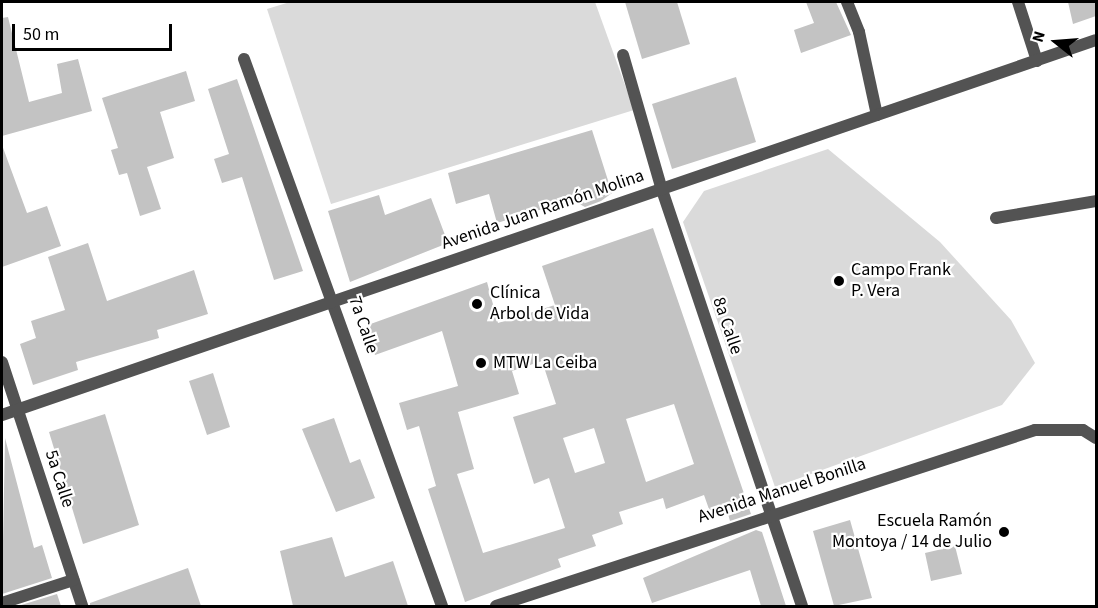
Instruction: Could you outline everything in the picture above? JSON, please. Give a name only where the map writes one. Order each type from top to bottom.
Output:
[{"type":"street","points":[[847,2],[859,32],[877,116]]},
{"type":"street","points":[[1018,2],[1037,60]]},
{"type":"street","name":"Avenida Juan Ramón Molina","points":[[2,415],[336,302],[661,187],[877,116],[1096,40]]},
{"type":"street","name":"8a Calle","points":[[623,55],[661,187],[802,606]]},
{"type":"street","name":"7a Calle","points":[[244,58],[336,302],[442,606]]},
{"type":"street","points":[[996,218],[1096,201]]},
{"type":"street","name":"5a Calle","points":[[2,362],[82,606]]},
{"type":"street","name":"Avenida Manuel Bonilla","points":[[496,606],[771,512],[1035,430],[1083,430],[1096,438]]},
{"type":"street","points":[[2,603],[73,580]]},
{"type":"shaded area","points":[[290,2],[595,2],[634,110],[331,204],[267,9]]},
{"type":"shaded area","name":"Campo Frank P. Vera","points":[[828,149],[940,242],[1011,320],[1035,363],[1002,405],[775,487],[683,222],[704,191]]},
{"type":"building","points":[[625,2],[677,2],[690,44],[642,59]]},
{"type":"building","points":[[806,2],[836,2],[851,35],[801,53],[794,30],[814,23]]},
{"type":"building","points":[[1068,2],[1096,2],[1096,16],[1073,24]]},
{"type":"building","points":[[8,17],[29,102],[62,93],[57,64],[78,59],[92,111],[2,136],[2,18]]},
{"type":"building","points":[[186,71],[195,101],[160,112],[174,158],[147,167],[161,209],[140,216],[127,173],[119,175],[111,150],[118,148],[102,98]]},
{"type":"building","points":[[736,77],[756,142],[672,169],[652,104]]},
{"type":"building","points":[[237,79],[303,271],[274,280],[242,177],[222,183],[214,159],[229,154],[208,89]]},
{"type":"building","points":[[592,130],[612,193],[601,201],[585,207],[572,200],[497,223],[489,194],[456,204],[448,173]]},
{"type":"building","points":[[2,145],[27,213],[47,206],[61,246],[2,267]]},
{"type":"building","points":[[379,195],[385,215],[431,198],[448,243],[350,282],[328,211]]},
{"type":"building","points":[[653,228],[751,514],[730,521],[726,507],[710,512],[704,495],[666,509],[663,498],[619,512],[623,524],[592,535],[596,546],[558,559],[561,567],[465,602],[428,489],[436,486],[419,426],[407,430],[399,403],[458,386],[442,331],[375,355],[365,326],[487,282],[498,323],[555,305],[542,266]],"holes":[[[542,361],[556,404],[513,417],[534,484],[549,478],[565,528],[483,553],[457,474],[474,469],[458,412],[519,394],[512,371]],[[674,404],[694,464],[646,482],[626,419]],[[594,428],[605,463],[575,473],[563,438]]]},
{"type":"building","points":[[88,243],[107,301],[194,270],[208,314],[157,330],[159,338],[76,362],[78,370],[33,385],[20,344],[36,338],[31,321],[65,310],[48,257]]},
{"type":"building","points":[[213,373],[230,427],[207,435],[189,381]]},
{"type":"building","points":[[105,414],[139,525],[83,544],[49,432]]},
{"type":"building","points":[[334,418],[350,463],[360,459],[375,498],[336,512],[302,429]]},
{"type":"building","points":[[5,438],[34,548],[42,545],[52,578],[2,594]]},
{"type":"building","points":[[850,520],[872,598],[834,606],[813,531]]},
{"type":"building","points":[[756,530],[762,532],[786,606],[761,606],[750,570],[652,603],[643,578]]},
{"type":"building","points":[[332,537],[345,577],[393,561],[408,606],[293,606],[280,551]]},
{"type":"building","points":[[955,546],[962,574],[931,581],[925,553]]},
{"type":"building","points":[[188,568],[201,606],[90,606],[90,603]]},
{"type":"building","points":[[57,594],[61,606],[18,606]]},
{"type":"place","name":"Campo Frank P. Vera","points":[[839,281]]},
{"type":"place","name":"Clínica Arbol de Vida","points":[[477,304]]},
{"type":"place","name":"MTW La Ceiba","points":[[481,363]]},
{"type":"place","name":"Escuela Ramón Montoya / 14 de Julio","points":[[1004,532]]}]
